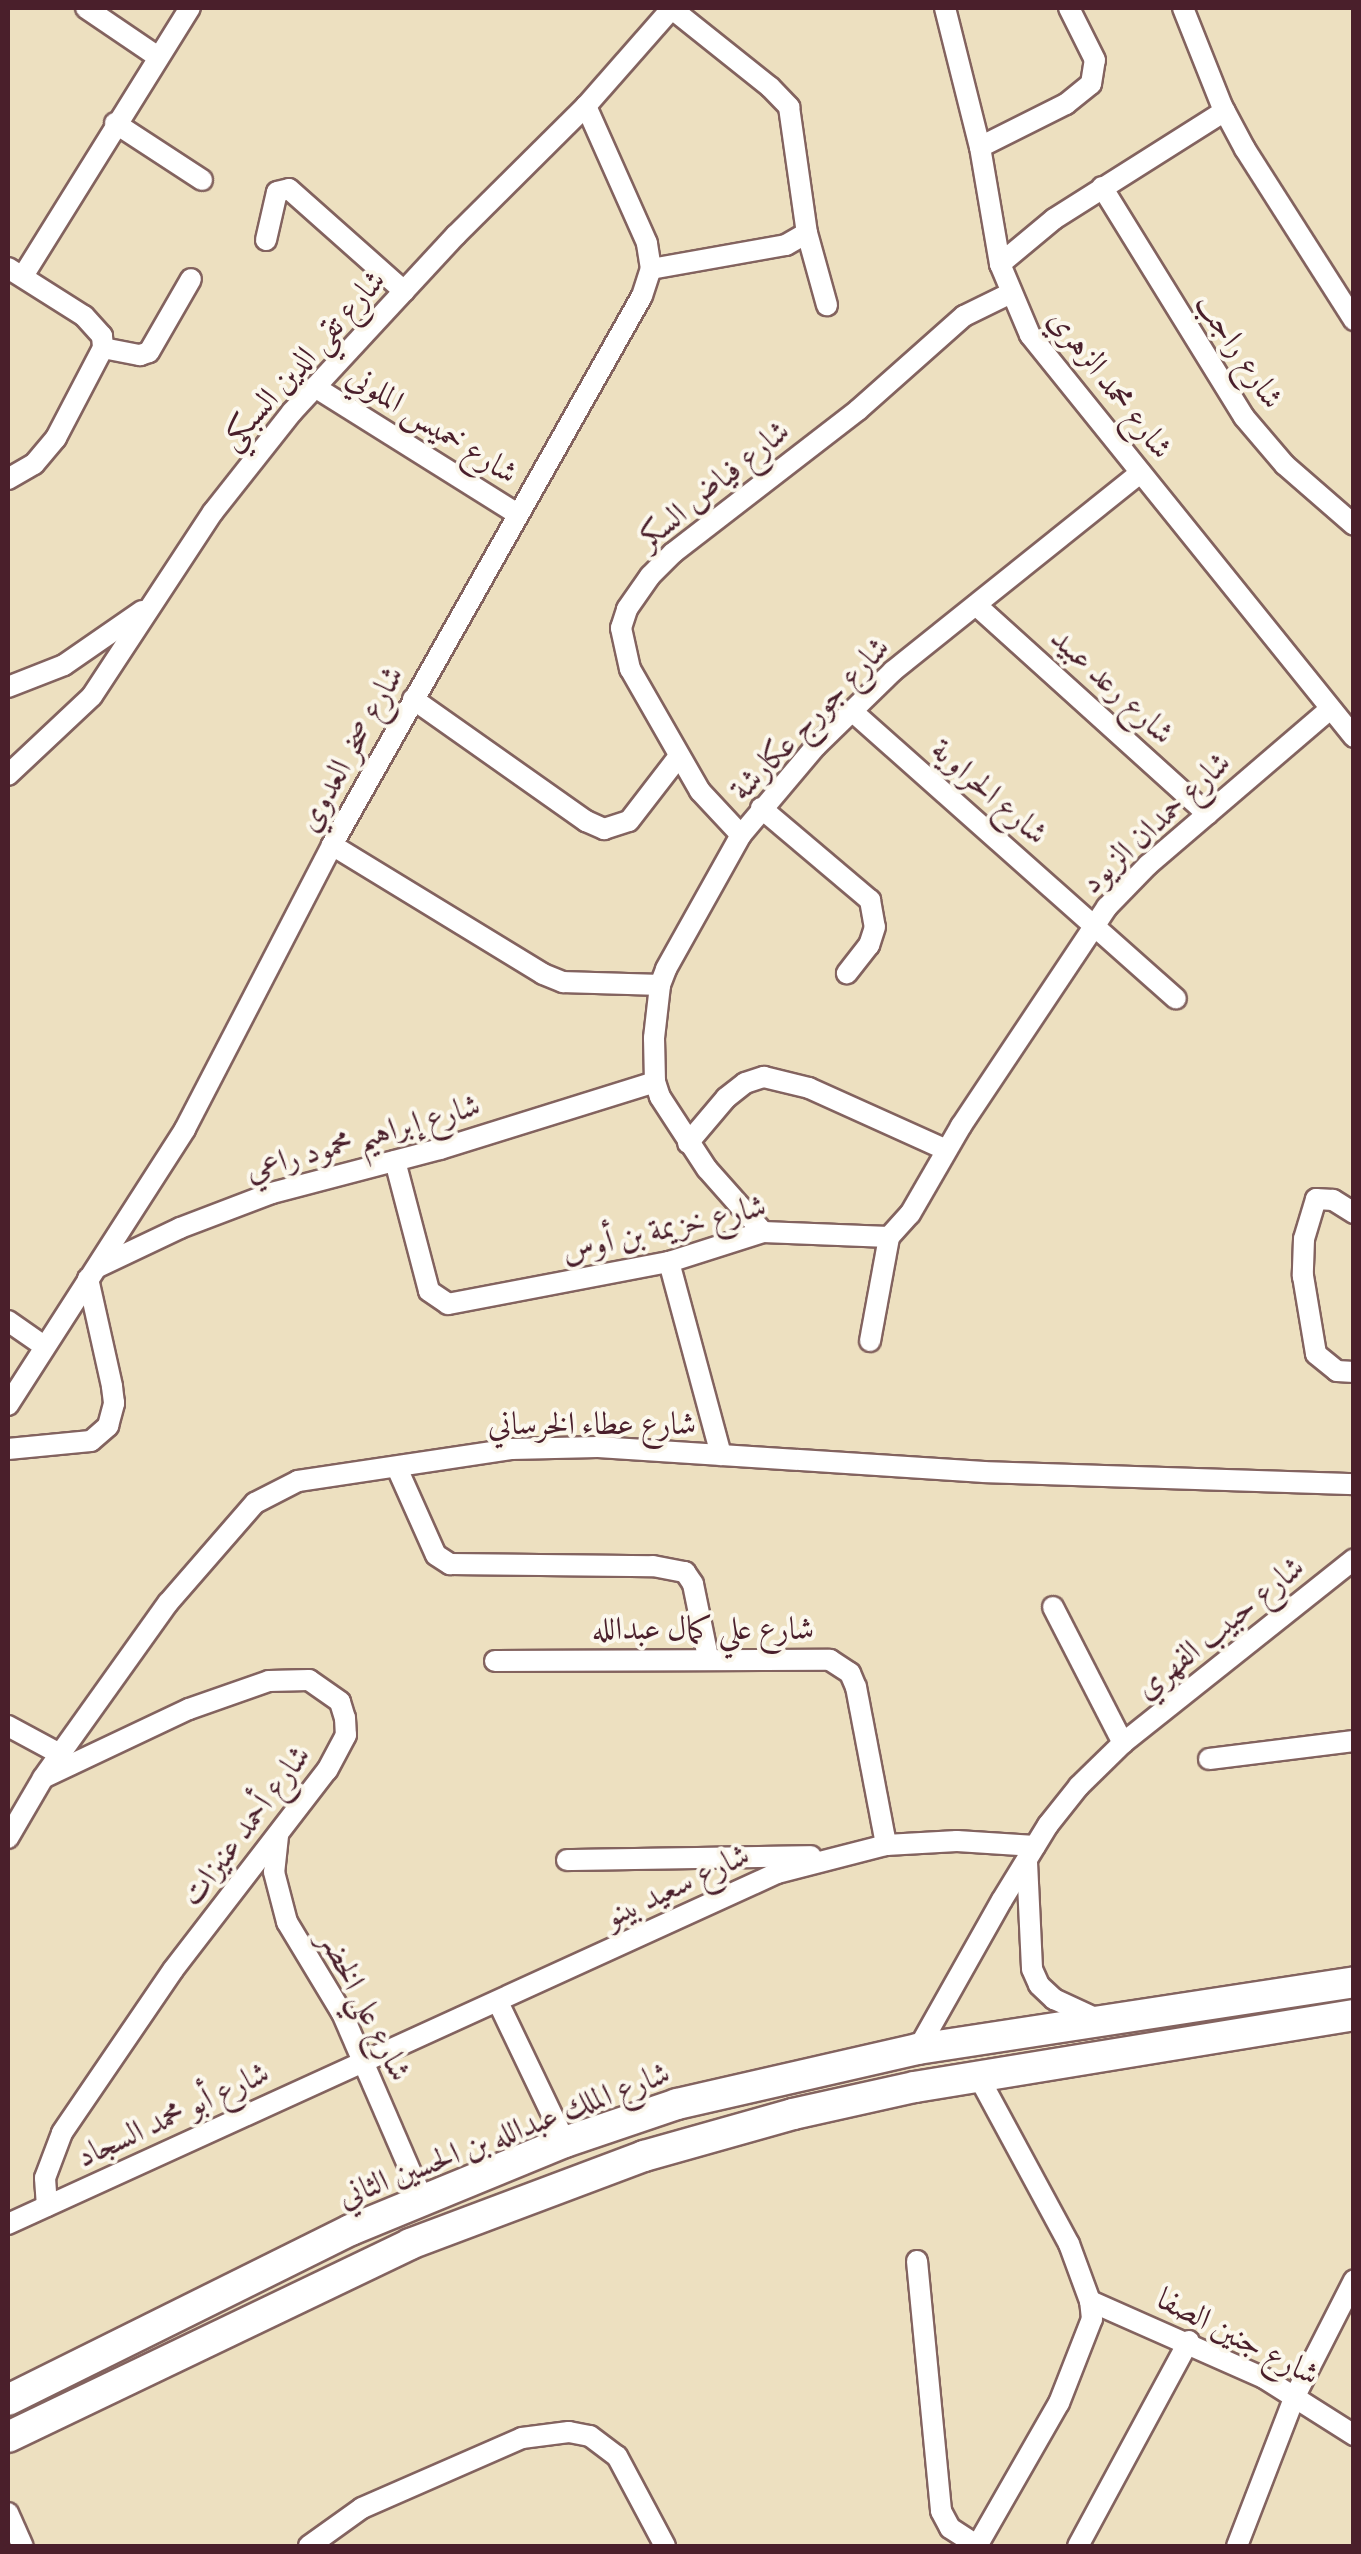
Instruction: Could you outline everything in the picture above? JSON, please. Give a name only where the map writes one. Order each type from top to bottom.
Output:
[{"type":"highway","name":"شارع الملك عبدالله بن الحسين الثاني","points":[[8,2400],[350,2230],[565,2142],[691,2100],[918,2049],[1354,1982]]},
{"type":"highway","name":"شارع الملك عبدالله بن الحسين الثاني","points":[[8,2437],[296,2297],[511,2202],[718,2132],[978,2076],[1354,2015]]},
{"type":"street","points":[[86,8],[158,57]]},
{"type":"street","points":[[8,479],[34,464],[56,438],[103,348],[96,327],[15,272],[190,8]]},
{"type":"street","points":[[672,8],[770,87],[788,107],[807,234],[827,304]]},
{"type":"street","name":"شارع تقي الدين السبكي","points":[[8,774],[92,696],[234,483],[315,388],[404,291],[586,106],[672,8]]},
{"type":"street","name":"شارع محمد الزهري","points":[[944,8],[980,147],[1000,264],[1009,294],[1049,364],[1354,737]]},
{"type":"street","points":[[980,147],[1066,104],[1091,84],[1095,60],[1069,8]]},
{"type":"street","points":[[1184,8],[1225,111],[1354,320]]},
{"type":"street","points":[[586,106],[647,242],[651,270],[786,245],[807,234]]},
{"type":"street","points":[[1000,264],[1102,188],[1225,111]]},
{"type":"street","points":[[115,123],[202,180]]},
{"type":"street","name":"شارع راجب","points":[[1102,188],[1244,417],[1284,465],[1354,525]]},
{"type":"street","points":[[266,240],[277,192],[290,190],[404,291]]},
{"type":"street","name":"شارع صخر العدوي","points":[[8,1405],[185,1129],[332,845],[516,513],[634,311],[651,270]]},
{"type":"street","points":[[103,348],[140,355],[149,352],[191,279]]},
{"type":"street","name":"شارع فياض السكر","points":[[741,835],[700,791],[630,669],[622,648],[621,628],[636,593],[673,553],[858,410],[964,316],[1009,294]]},
{"type":"street","name":"شارع خميس الملوني","points":[[315,388],[516,513]]},
{"type":"street","name":"شارع جورج عكارشة","points":[[655,1082],[660,985],[741,835],[761,808],[893,671],[1140,474]]},
{"type":"street","points":[[8,687],[64,665],[156,601]]},
{"type":"street","name":"شارع رعد عبيد","points":[[976,605],[1206,814]]},
{"type":"street","points":[[413,699],[586,821],[604,829],[629,821],[679,756]]},
{"type":"street","name":"شارع حمدان الزيود","points":[[946,1150],[1093,924],[1138,874],[1330,709]]},
{"type":"street","name":"شارع الحراوية","points":[[852,710],[1176,999]]},
{"type":"street","points":[[761,808],[870,900],[875,927],[870,945],[847,974]]},
{"type":"street","points":[[332,845],[553,978],[589,984],[660,985]]},
{"type":"street","points":[[688,1143],[726,1098],[746,1082],[764,1078],[809,1088],[946,1150],[910,1214],[889,1237],[870,1341]]},
{"type":"street","points":[[655,1082],[688,1143],[763,1232]]},
{"type":"street","name":"شارع إبراهيم محمود راعي","points":[[92,1274],[215,1214],[272,1193],[396,1161],[655,1082]]},
{"type":"street","name":"شارع خزيمة بن أوس","points":[[396,1161],[429,1291],[441,1302],[460,1304],[668,1262],[763,1232],[889,1237]]},
{"type":"street","points":[[1354,1213],[1324,1198],[1310,1208],[1302,1276],[1316,1354],[1337,1371],[1354,1372]]},
{"type":"street","points":[[668,1262],[721,1454]]},
{"type":"street","points":[[8,1450],[70,1446],[91,1440],[108,1426],[114,1403],[92,1274]]},
{"type":"street","points":[[8,1321],[44,1346]]},
{"type":"street","name":"شارع عطاء الخرساني","points":[[8,1838],[60,1754],[157,1618],[256,1503],[298,1482],[546,1448],[721,1454],[984,1472],[1354,1484]]},
{"type":"street","points":[[397,1468],[436,1555],[450,1564],[653,1566],[685,1572],[693,1584],[708,1657]]},
{"type":"street","name":"شارع حبيب الفهري","points":[[918,2049],[1031,1854],[1079,1786],[1123,1743],[1354,1558]]},
{"type":"street","name":"شارع حبيب الفهري","points":[[1053,1606],[1123,1743]]},
{"type":"street","name":"شارع علي كمال عبدالله","points":[[495,1661],[811,1656],[830,1660],[850,1673],[866,1730],[886,1845]]},
{"type":"street","name":"شارع أحمد عنيزات","points":[[44,1778],[238,1690],[292,1677],[308,1680],[340,1702],[346,1736],[327,1770],[172,1970],[76,2110],[50,2159],[47,2206]]},
{"type":"street","points":[[8,1726],[60,1754]]},
{"type":"street","points":[[1209,1758],[1354,1740]]},
{"type":"street","name":"شارع علي الخضر","points":[[278,1835],[274,1872],[288,1922],[342,2013],[423,2200]]},
{"type":"street","name":"شارع سعيد بينو","points":[[364,2063],[732,1891],[833,1856],[886,1845],[957,1840],[1031,1854]]},
{"type":"street","points":[[1031,1854],[1032,1969],[1039,1985],[1054,1999],[1100,2020]]},
{"type":"street","points":[[567,1860],[833,1856]]},
{"type":"street","points":[[498,2002],[565,2142]]},
{"type":"street","name":"شارع أبو محمد السجاد","points":[[8,2224],[364,2063]]},
{"type":"street","points":[[917,2261],[940,2512],[950,2528],[978,2546],[1077,2366],[1092,2319],[1090,2301],[1069,2244],[978,2076]]},
{"type":"street","points":[[1237,2546],[1295,2396],[1354,2280]]},
{"type":"street","name":"شارع جنين الصفا","points":[[1090,2301],[1189,2342],[1295,2396],[1354,2435]]},
{"type":"street","points":[[1078,2546],[1189,2342]]},
{"type":"street","points":[[310,2546],[362,2508],[522,2438],[569,2432],[590,2436],[617,2456],[665,2546]]},
{"type":"street","points":[[8,2513],[24,2546]]}]
